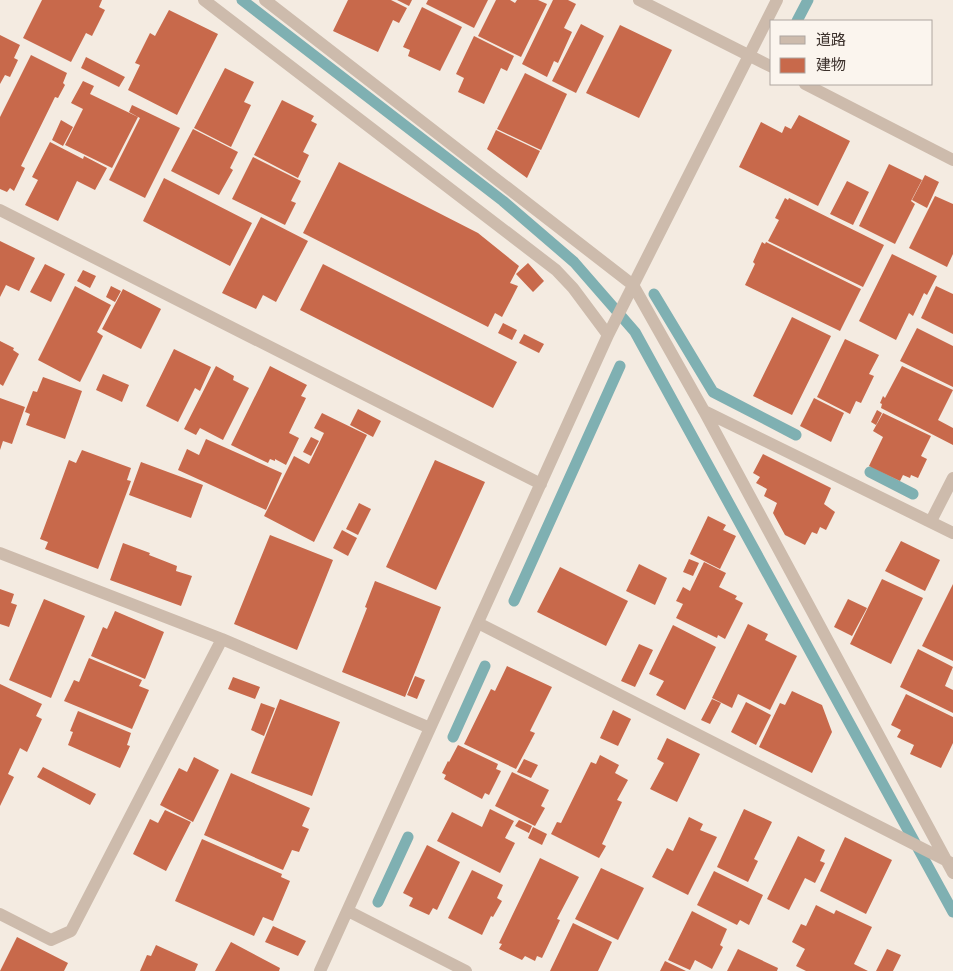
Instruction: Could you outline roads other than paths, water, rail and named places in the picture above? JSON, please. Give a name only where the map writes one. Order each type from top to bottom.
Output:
[{"type":"street","points":[[204,0],[556,270],[573,288],[608,335]]},
{"type":"street","points":[[265,0],[633,285],[704,411],[950,863],[953,873]]},
{"type":"street","points":[[639,0],[770,66]]},
{"type":"street","points":[[320,971],[608,335],[777,0]]},
{"type":"street","points":[[807,85],[953,160]]},
{"type":"street","points":[[0,210],[541,484]]},
{"type":"street","points":[[704,411],[953,533]]},
{"type":"street","points":[[931,521],[953,478]]},
{"type":"street","points":[[0,553],[222,639],[430,728]]},
{"type":"street","points":[[478,623],[950,863]]},
{"type":"street","points":[[0,914],[51,940],[71,931],[222,639]]},
{"type":"street","points":[[348,911],[466,971]]},
{"type":"waterway","points":[[242,0],[503,201],[574,262],[635,332],[953,912]]},
{"type":"waterway","points":[[798,20],[808,0]]},
{"type":"waterway","points":[[654,294],[713,392],[796,435]]},
{"type":"waterway","points":[[514,601],[620,366]]},
{"type":"waterway","points":[[870,472],[913,494]]},
{"type":"waterway","points":[[453,737],[485,666]]},
{"type":"waterway","points":[[378,902],[408,837]]}]
